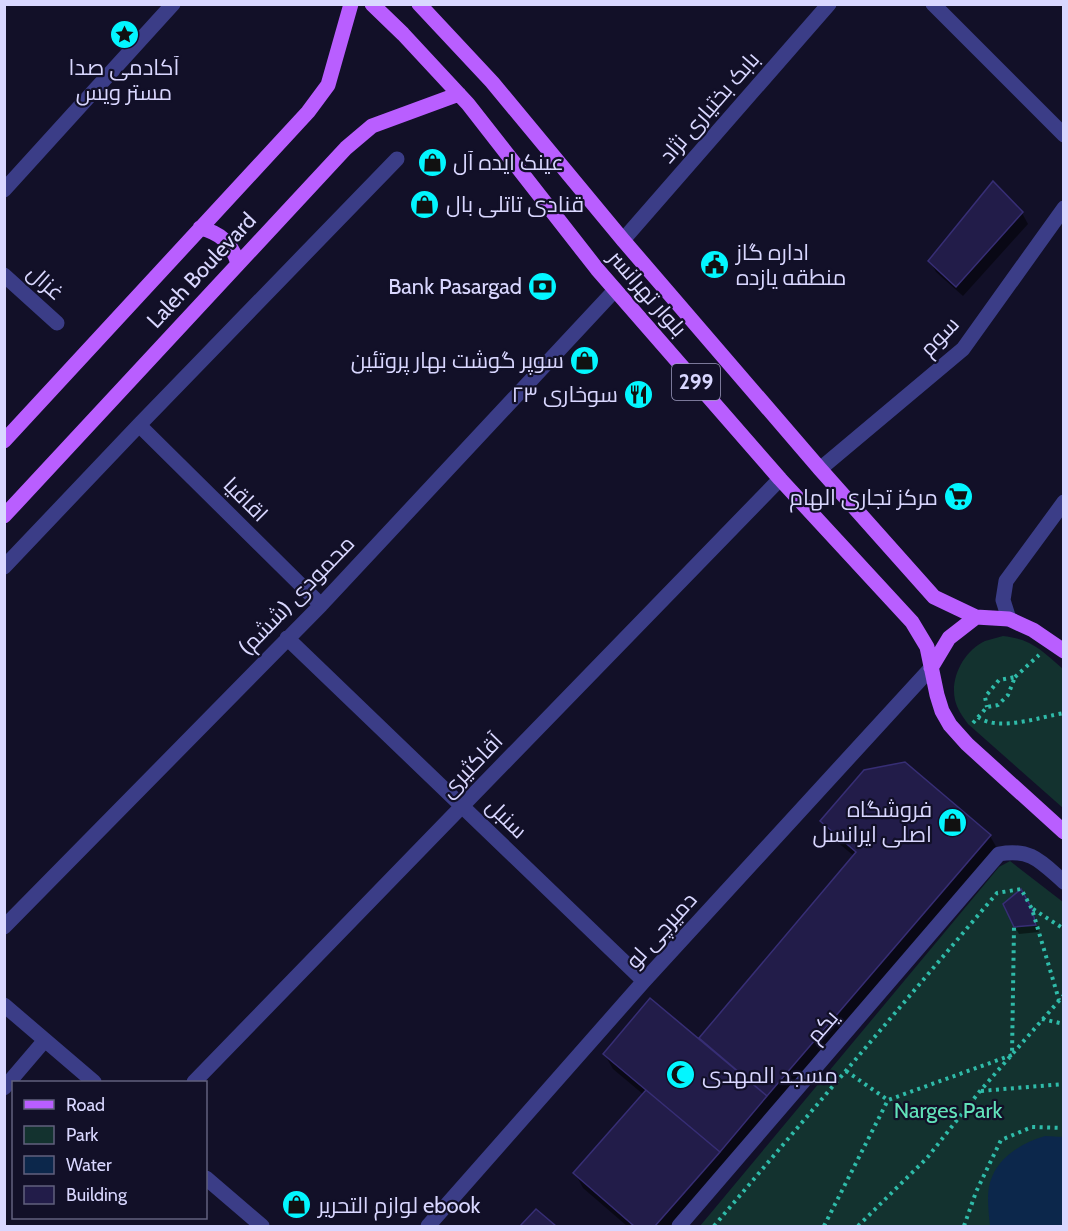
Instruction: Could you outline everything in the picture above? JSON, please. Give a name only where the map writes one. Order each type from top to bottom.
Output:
[{"type":"main road","name":"Laleh Boulevard","points":[[4,441],[308,112],[328,85],[351,4]]},
{"type":"main road","name":"بلوار تهرانسر","points":[[372,4],[459,94],[615,290],[780,479],[912,621],[927,647],[942,711],[950,725],[967,744],[1064,832]]},
{"type":"main road","name":"بلوار تهرانسر","points":[[425,6],[820,469],[934,597],[976,617]]},
{"type":"main road","name":"Laleh Boulevard","points":[[4,516],[346,148],[372,126],[459,94]]},
{"type":"main road","points":[[200,228],[213,231],[225,239],[233,250],[237,263]]},
{"type":"main road","points":[[931,668],[949,638],[976,617],[1009,619],[1033,630],[1064,651]]},
{"type":"street","points":[[4,190],[173,4]]},
{"type":"street","name":"بابک بختیاری نژاد","points":[[623,240],[829,4]]},
{"type":"street","points":[[933,4],[1064,135]]},
{"type":"street","points":[[4,567],[397,159]]},
{"type":"street","name":"سوم","points":[[820,469],[963,349],[1064,208]]},
{"type":"street","name":"غزال","points":[[4,275],[57,323]]},
{"type":"street","name":"محمودی (ششم)","points":[[4,927],[321,605],[615,290]]},
{"type":"street","name":"اقاقیا","points":[[139,425],[321,605]]},
{"type":"street","name":"آقاکثیری","points":[[196,1081],[780,479]]},
{"type":"street","points":[[1009,619],[1003,600],[1006,581],[1064,502]]},
{"type":"street","name":"سنبل","points":[[287,638],[644,981]]},
{"type":"street","name":"دمیرچی لو","points":[[428,1227],[644,981],[931,668]]},
{"type":"street","name":"یکم","points":[[679,1227],[999,854],[1016,851],[1039,860],[1064,882]]},
{"type":"street","points":[[4,1005],[92,1081]]},
{"type":"street","points":[[4,1088],[45,1040]]},
{"type":"street","points":[[207,1179],[262,1227]]},
{"type":"path","points":[[1015,677],[999,680],[986,697],[987,707],[998,705],[1008,695],[1015,677],[1033,662]]},
{"type":"path","points":[[978,717],[984,722],[995,724],[1064,713]]},
{"type":"path","points":[[714,1227],[997,893],[1021,890],[1032,909],[1059,1000]]},
{"type":"path","points":[[1032,909],[1064,929]]},
{"type":"path","points":[[1012,1055],[1014,927]]},
{"type":"path","points":[[858,1227],[927,1158],[980,1091],[1064,995]]},
{"type":"path","points":[[1042,1020],[1064,1024]]},
{"type":"path","points":[[824,1227],[888,1100],[1012,1055]]},
{"type":"path","points":[[846,1071],[888,1100]]},
{"type":"path","points":[[980,1091],[1064,1084]]},
{"type":"path","points":[[964,1227],[976,1192],[1001,1140],[1032,1127],[1064,1128]]},
{"type":"green space","points":[[1003,636],[1029,643],[1063,669],[1063,808],[968,724],[956,703],[955,682],[965,658],[977,645]]},
{"type":"green space","name":"Narges Park","points":[[1010,861],[1063,902],[1063,1226],[700,1226],[999,867]]},
{"type":"water","points":[[1045,1136],[1063,1137],[1063,1226],[990,1226],[989,1186],[998,1165],[1014,1150]]},
{"type":"building","points":[[993,181],[1023,212],[956,287],[928,261]]},
{"type":"building","points":[[905,762],[991,835],[767,1096],[699,1038],[856,852],[820,821],[864,770]]},
{"type":"building","points":[[1021,889],[1032,909],[1036,925],[1014,927],[1003,904]]},
{"type":"building","points":[[650,998],[767,1096],[720,1152],[603,1054]]},
{"type":"building","points":[[646,1090],[720,1152],[655,1226],[634,1226],[573,1173]]},
{"type":"building","points":[[536,1209],[556,1226],[520,1226]]},
{"type":"place","name":"آکادمی صدا مستر ویس","points":[[124,35]]},
{"type":"place","name":"عینک ایده آل","points":[[432,162]]},
{"type":"place","name":"قنادی تاتلی بال","points":[[425,204]]},
{"type":"place","name":"اداره گاز منطقه یازده","points":[[715,265]]},
{"type":"place","name":"Bank Pasargad","points":[[543,286]]},
{"type":"place","name":"سوپر گوشت بهار پروتئین","points":[[585,360]]},
{"type":"place","name":"سوخاری ۲۳","points":[[639,394]]},
{"type":"place","name":"مرکز تجاری الهام","points":[[959,497]]},
{"type":"place","name":"فروشگاه اصلی ایرانسل","points":[[953,822]]},
{"type":"place","name":"مسجد المهدی","points":[[681,1075]]},
{"type":"place","name":"لوازم التحریر ebook","points":[[297,1205]]}]
